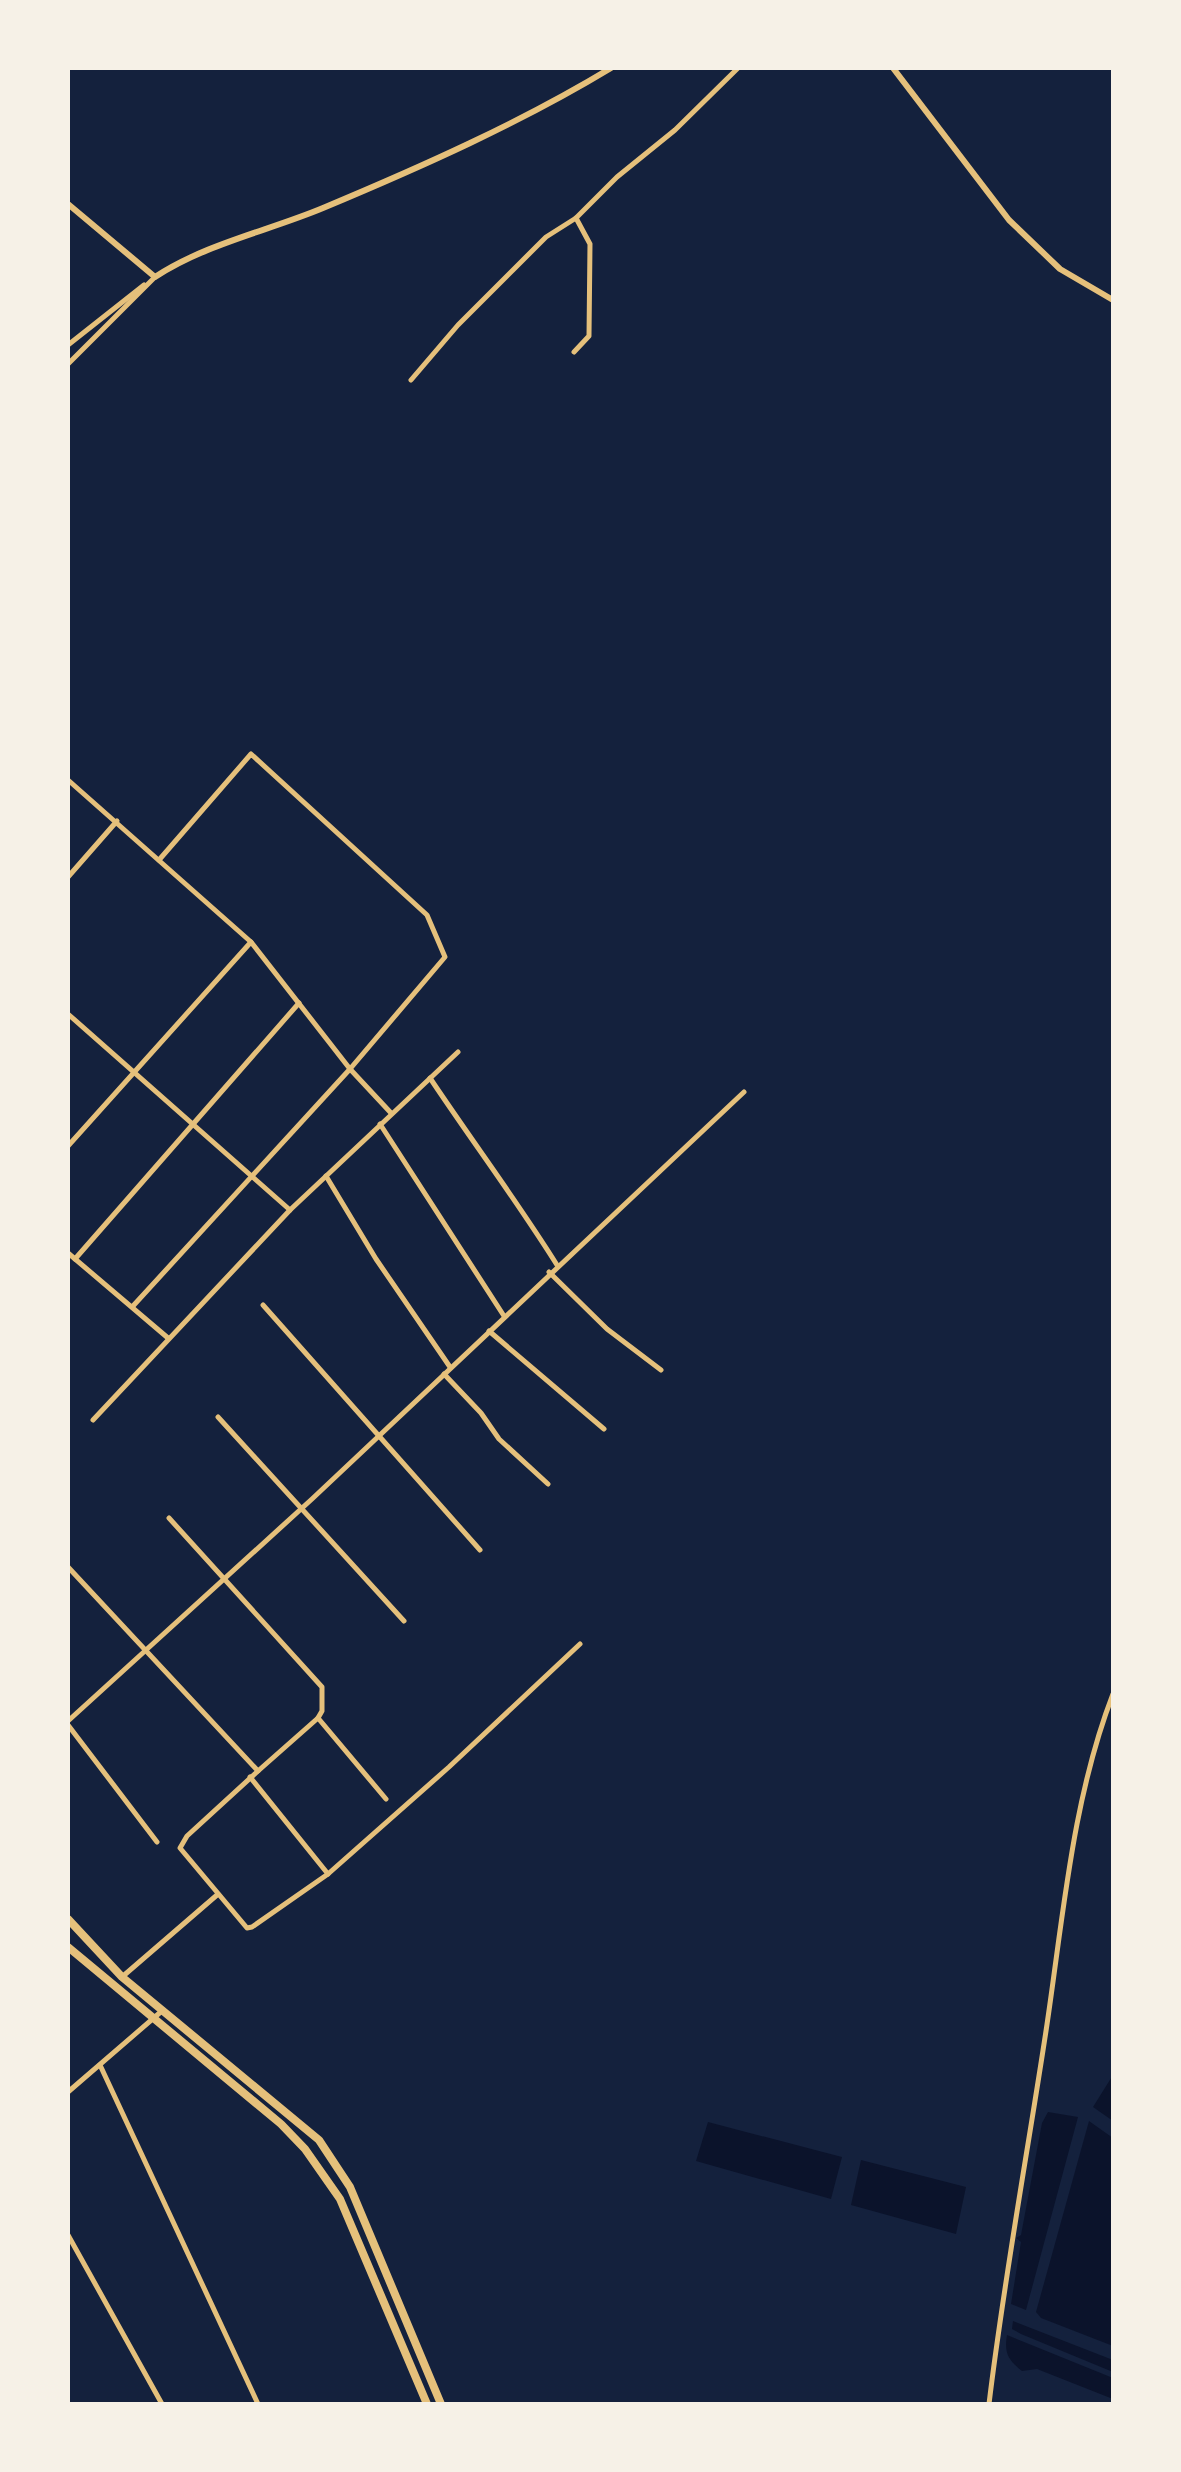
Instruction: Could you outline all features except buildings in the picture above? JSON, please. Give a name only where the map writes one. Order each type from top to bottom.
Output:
[{"type":"main road","points":[[68,1919],[122,1977],[319,2140],[350,2187],[441,2404]]},
{"type":"main road","points":[[68,1947],[281,2124],[326,2176],[340,2199],[427,2404]]},
{"type":"street","points":[[68,345],[114,306],[183,260],[321,209],[511,124],[611,68]]},
{"type":"street","points":[[411,380],[458,324],[545,237],[576,218],[617,177],[675,130],[738,68]]},
{"type":"street","points":[[893,68],[1009,220],[1060,269],[1113,300]]},
{"type":"street","points":[[68,204],[155,277]]},
{"type":"street","points":[[574,352],[589,336],[591,274],[590,244],[576,218]]},
{"type":"street","points":[[68,364],[155,277]]},
{"type":"street","points":[[133,1306],[350,1069],[445,957],[427,915],[251,754],[159,860]]},
{"type":"street","points":[[68,780],[251,942],[350,1069],[391,1113]]},
{"type":"street","points":[[68,877],[117,821]]},
{"type":"street","points":[[68,1146],[251,942]]},
{"type":"street","points":[[75,1259],[299,1003]]},
{"type":"street","points":[[68,1014],[290,1210]]},
{"type":"street","points":[[68,1028],[75,1020]]},
{"type":"street","points":[[93,1420],[290,1210],[458,1052]]},
{"type":"street","points":[[430,1078],[482,1157],[519,1204],[557,1265]]},
{"type":"street","points":[[157,1842],[68,1723],[301,1510],[557,1265],[744,1092]]},
{"type":"street","points":[[380,1124],[503,1316]]},
{"type":"street","points":[[326,1175],[376,1259],[450,1367]]},
{"type":"street","points":[[68,1253],[168,1338]]},
{"type":"street","points":[[550,1272],[607,1329],[661,1370]]},
{"type":"street","points":[[263,1305],[480,1550]]},
{"type":"street","points":[[488,1331],[604,1429]]},
{"type":"street","points":[[444,1374],[481,1413],[499,1439],[548,1484]]},
{"type":"street","points":[[218,1417],[404,1621]]},
{"type":"street","points":[[169,1518],[322,1688],[322,1711],[318,1718],[187,1836],[180,1848],[239,1922],[247,1928],[328,1874],[449,1767],[580,1644]]},
{"type":"street","points":[[68,1567],[258,1770]]},
{"type":"street","points":[[989,2404],[1003,2281],[1034,2106],[1071,1863],[1098,1732],[1113,1694]]},
{"type":"street","points":[[318,1718],[386,1798]]},
{"type":"street","points":[[250,1777],[328,1874]]},
{"type":"street","points":[[122,1977],[217,1895]]},
{"type":"street","points":[[68,2092],[163,2010]]},
{"type":"street","points":[[100,2065],[258,2404]]},
{"type":"street","points":[[68,2235],[162,2404]]},
{"type":"water","points":[[1113,2075],[1113,2121],[1093,2107]]},
{"type":"water","points":[[1048,2112],[1078,2117],[1026,2310],[1011,2304],[1021,2242],[1016,2238],[1021,2235],[1042,2123]]},
{"type":"water","points":[[1089,2121],[1113,2138],[1113,2346],[1041,2318],[1036,2312]]},
{"type":"water","points":[[708,2122],[842,2157],[831,2199],[696,2161]]},
{"type":"water","points":[[861,2160],[966,2187],[956,2234],[851,2205]]},
{"type":"water","points":[[1013,2321],[1113,2360],[1113,2372],[1021,2334],[1012,2329]]},
{"type":"water","points":[[1007,2335],[1113,2378],[1113,2399],[1037,2369],[1022,2371],[1008,2356]]}]
